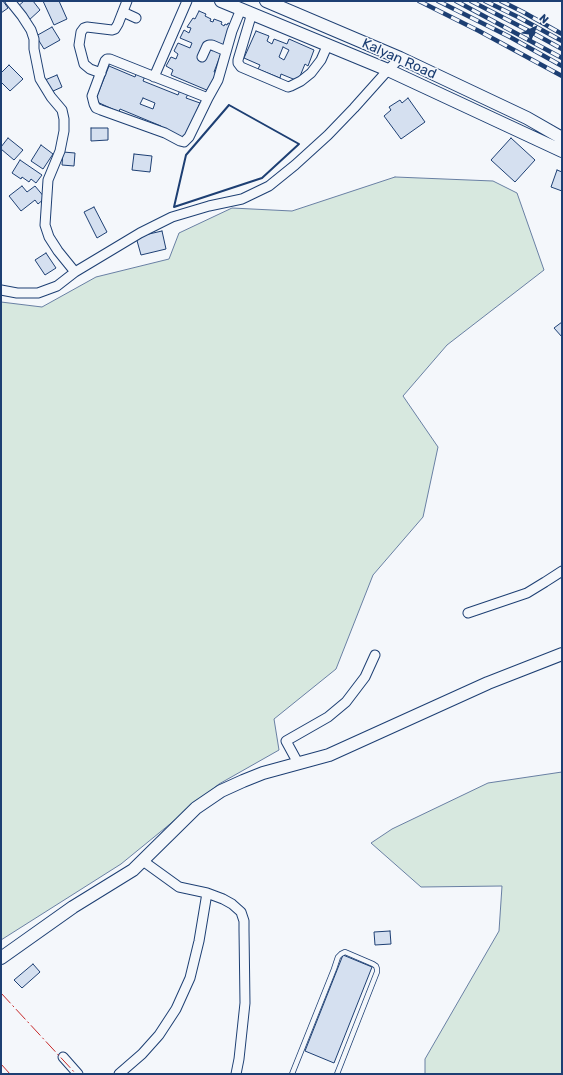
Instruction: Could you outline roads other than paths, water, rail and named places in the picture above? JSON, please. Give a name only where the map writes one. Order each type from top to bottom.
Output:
[{"type":"main road","name":"Kalyan Road","points":[[221,1],[388,70],[562,152]]},
{"type":"main road","name":"Kalyan Road","points":[[266,1],[400,58],[528,118],[562,138]]},
{"type":"main road","points":[[1,958],[73,907],[133,870],[196,808],[221,791],[264,773],[329,756],[488,683],[562,654]]},
{"type":"street","points":[[10,1],[31,30],[40,79],[51,97],[62,110],[64,131],[60,151],[48,180],[45,226],[49,237],[58,251],[75,272]]},
{"type":"street","points":[[101,73],[90,69],[84,64],[79,45],[81,32],[87,27],[112,30],[115,29],[127,1]]},
{"type":"street","points":[[154,77],[187,1]]},
{"type":"street","points":[[208,98],[110,59],[105,61],[92,96],[96,108],[165,133],[184,142],[189,137],[218,80],[232,30],[246,11]]},
{"type":"street","points":[[246,11],[238,63],[241,67],[288,87],[301,81],[311,73],[321,60],[328,44]]},
{"type":"street","points":[[123,12],[136,18]]},
{"type":"street","points":[[202,57],[207,46],[209,45],[226,51]]},
{"type":"street","points":[[1,290],[17,293],[38,293],[57,286],[75,272],[140,233],[172,217],[242,198],[270,186],[328,135],[400,58]]},
{"type":"street","points":[[468,613],[527,593],[562,571]]},
{"type":"street","points":[[298,763],[286,741],[328,717],[346,702],[365,677],[374,655]]},
{"type":"street","points":[[142,861],[179,887],[207,893],[223,899],[232,904],[241,912],[244,921],[244,1003],[236,1074]]},
{"type":"street","points":[[119,1074],[142,1054],[159,1035],[176,1009],[190,978],[199,941],[207,893]]},
{"type":"street","points":[[63,1057],[78,1074]]},
{"type":"lane","points":[[292,1074],[338,957],[345,952],[373,964],[376,966],[377,972],[337,1074]]},
{"type":"railway","points":[[419,1],[479,31],[562,76]]},
{"type":"railway","points":[[438,1],[510,37],[562,66]]},
{"type":"railway","points":[[456,1],[562,58]]},
{"type":"railway","points":[[471,1],[562,49]]},
{"type":"railway","points":[[485,1],[562,41]]},
{"type":"railway","points":[[501,1],[562,34]]}]
